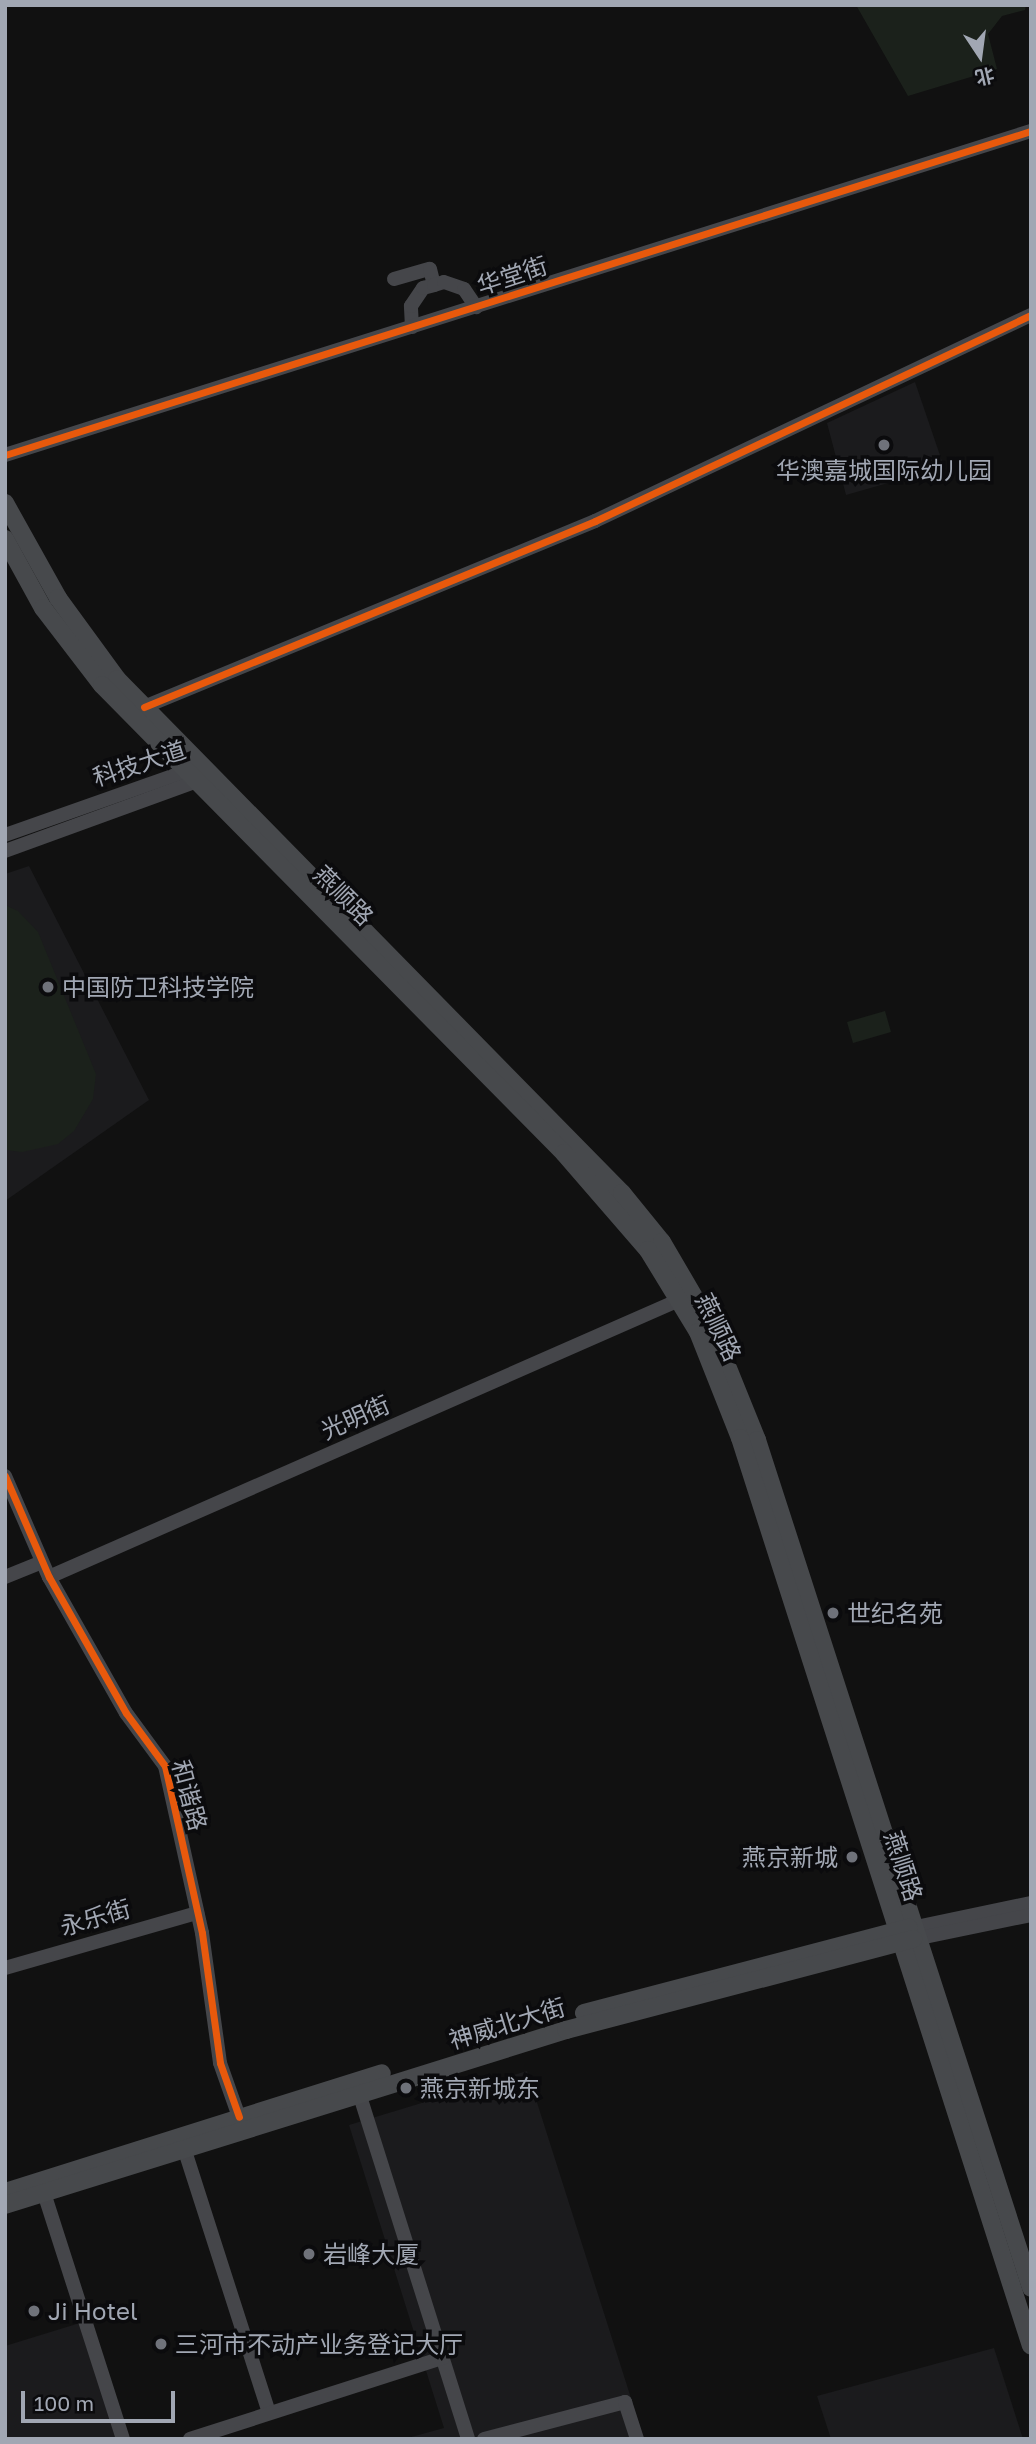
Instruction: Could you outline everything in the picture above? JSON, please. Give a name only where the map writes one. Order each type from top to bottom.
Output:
[{"type":"main road","name":"燕顺路","points":[[5,503],[86,640],[195,772],[564,1153],[648,1250],[698,1332],[740,1438],[1031,2288]]},
{"type":"main road","name":"燕顺路","points":[[5,539],[72,649],[577,1144],[662,1242],[711,1326],[757,1440],[910,1934],[1031,2346]]},
{"type":"main road","name":"神威北大街","points":[[5,2205],[566,2030],[910,1934]]},
{"type":"main road","name":"神威北大街","points":[[5,2192],[239,2117],[562,2019],[910,1934]]},
{"type":"street","name":"华堂街","points":[[5,455],[1031,131]]},
{"type":"street","points":[[394,279],[430,269],[434,285]]},
{"type":"street","points":[[412,327],[411,306],[424,288],[444,282],[464,289],[476,307]]},
{"type":"street","points":[[144,707],[595,521],[1031,315]]},
{"type":"street","name":"科技大道","points":[[5,835],[195,772]]},
{"type":"street","name":"科技大道","points":[[5,851],[195,772]]},
{"type":"street","name":"光明街","points":[[49,1577],[679,1300]]},
{"type":"street","name":"和谐路","points":[[5,1476],[49,1577],[131,1720],[165,1766],[197,1913],[220,2063],[239,2117]]},
{"type":"street","points":[[5,1577],[42,1562]]},
{"type":"street","name":"神威北大街","points":[[910,1934],[1031,1903]]},
{"type":"street","name":"永乐街","points":[[5,1968],[197,1913]]},
{"type":"street","name":"神威北大街","points":[[910,1934],[1031,1915]]},
{"type":"street","points":[[359,2093],[468,2439]]},
{"type":"street","points":[[184,2148],[269,2413]]},
{"type":"street","points":[[44,2193],[123,2439]]},
{"type":"street","points":[[190,2439],[443,2358]]},
{"type":"street","points":[[484,2439],[625,2402],[637,2439]]},
{"type":"shaded area","points":[[856,5],[1026,5],[1025,10],[1002,16],[988,34],[997,69],[908,96]]},
{"type":"shaded area","name":"华澳嘉城国际幼儿园","points":[[915,382],[944,467],[846,495],[827,423]]},
{"type":"shaded area","name":"中国防卫科技学院","points":[[29,866],[149,1100],[5,1201],[5,874]]},
{"type":"shaded area","points":[[5,905],[18,911],[38,932],[96,1074],[93,1099],[74,1131],[58,1144],[22,1152],[5,1150]]},
{"type":"shaded area","points":[[885,1011],[891,1032],[853,1043],[847,1022]]},
{"type":"shaded area","points":[[527,2071],[644,2439],[404,2439],[444,2428],[349,2125]]},
{"type":"shaded area","points":[[83,2322],[118,2439],[5,2439],[5,2346]]},
{"type":"shaded area","points":[[994,2348],[1023,2439],[831,2439],[817,2396]]},
{"type":"cycle path","points":[[5,455],[1031,131]]},
{"type":"cycle path","points":[[144,707],[595,521],[1031,315]]},
{"type":"cycle path","points":[[5,1476],[49,1577],[126,1713],[165,1766],[202,1933],[220,2063],[239,2117]]},
{"type":"place","name":"华澳嘉城国际幼儿园","points":[[884,445]]},
{"type":"place","name":"中国防卫科技学院","points":[[48,987]]},
{"type":"place","name":"世纪名苑","points":[[833,1613]]},
{"type":"place","name":"燕京新城","points":[[852,1857]]},
{"type":"place","name":"燕京新城东","points":[[406,2088]]},
{"type":"place","name":"岩峰大厦","points":[[309,2254]]},
{"type":"place","name":"Ji Hotel","points":[[34,2311]]},
{"type":"place","name":"三河市不动产业务登记大厅","points":[[161,2344]]}]
